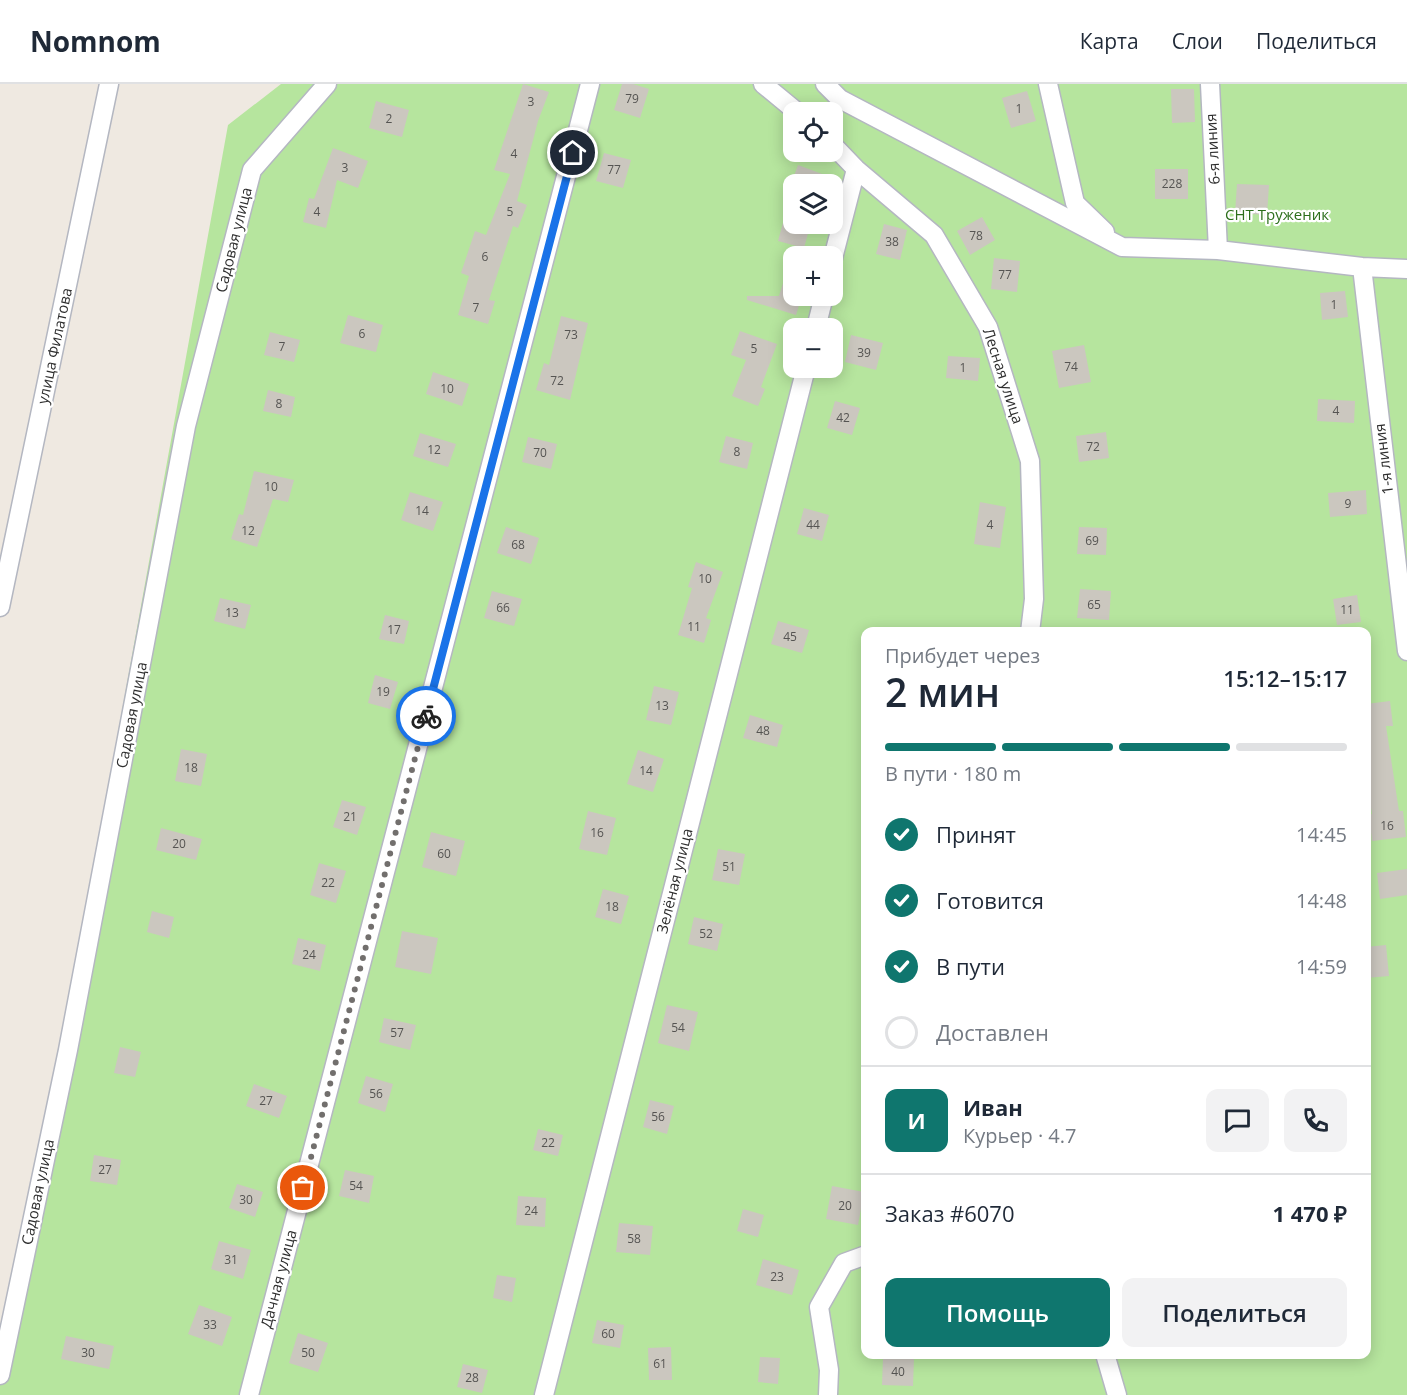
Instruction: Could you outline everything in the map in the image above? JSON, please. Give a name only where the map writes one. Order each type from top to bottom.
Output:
[{"type":"street","name":"улица Филатова","points":[[0,607],[3,575],[109,84]]},
{"type":"street","name":"Садовая улица","points":[[0,1375],[68,1050],[186,426],[252,170],[327,84]]},
{"type":"street","name":"Дачная улица","points":[[249,1395],[591,84]]},
{"type":"street","points":[[763,84],[785,102]]},
{"type":"street","points":[[825,84],[840,99],[1122,247],[1218,250],[1362,267],[1407,268]]},
{"type":"street","points":[[1048,84],[1075,203],[1122,247]]},
{"type":"street","name":"6-я линия","points":[[1210,84],[1218,250]]},
{"type":"street","name":"Лесная улица","points":[[843,155],[934,235],[988,327],[1030,461],[1034,599],[1031,627]]},
{"type":"street","points":[[836,246],[856,169]]},
{"type":"street","name":"1-я линия","points":[[1362,267],[1407,651]]},
{"type":"street","name":"Зелёная улица","points":[[544,1395],[803,378]]},
{"type":"street","points":[[828,1395],[829,1370],[819,1307],[844,1263],[861,1257]]},
{"type":"street","points":[[1106,1359],[1117,1395]]},
{"type":"green space","name":"СНТ Труженик","points":[[281,84],[1407,84],[1407,1395],[0,1395],[228,125]]},
{"type":"building","points":[[523,84],[549,92],[538,121],[517,201],[527,205],[518,228],[513,226],[489,300],[495,301],[488,324],[458,315],[469,276],[461,273],[475,231],[486,235],[510,174],[494,170]]},
{"type":"building","points":[[622,84],[633,84],[649,89],[640,118],[614,110]]},
{"type":"building","points":[[1171,89],[1194,89],[1195,122],[1172,123]]},
{"type":"building","points":[[1027,91],[1036,121],[1011,128],[1002,98]]},
{"type":"building","points":[[376,101],[409,110],[402,137],[369,128]]},
{"type":"building","points":[[333,148],[368,161],[358,188],[337,180],[326,228],[303,222],[309,198],[314,199]]},
{"type":"building","points":[[604,153],[631,160],[623,188],[596,181]]},
{"type":"building","points":[[798,165],[822,174],[795,174]]},
{"type":"building","points":[[1155,169],[1188,169],[1188,199],[1155,199]]},
{"type":"building","points":[[1237,184],[1269,185],[1267,215],[1235,213]]},
{"type":"building","points":[[982,217],[995,240],[970,255],[957,231]]},
{"type":"building","points":[[783,223],[783,234],[808,234],[805,246],[778,241]]},
{"type":"building","points":[[884,224],[907,230],[900,260],[876,254]]},
{"type":"building","points":[[994,258],[1020,261],[1017,292],[991,289]]},
{"type":"building","points":[[783,283],[783,306],[799,306],[796,315],[747,300],[747,296],[779,296]]},
{"type":"building","points":[[1345,291],[1348,317],[1322,320],[1320,293]]},
{"type":"building","points":[[348,315],[383,325],[376,352],[340,343]]},
{"type":"building","points":[[561,316],[588,323],[570,400],[536,390],[544,363],[549,365]]},
{"type":"building","points":[[740,331],[777,344],[761,387],[765,389],[758,406],[732,396],[746,360],[731,355]]},
{"type":"building","points":[[270,332],[300,340],[294,362],[264,355]]},
{"type":"building","points":[[851,335],[883,343],[876,370],[845,362]]},
{"type":"building","points":[[1084,345],[1091,382],[1059,388],[1052,351]]},
{"type":"building","points":[[948,356],[980,358],[978,381],[946,378]]},
{"type":"building","points":[[433,372],[469,384],[462,406],[426,394]]},
{"type":"building","points":[[268,390],[295,397],[291,417],[263,411]]},
{"type":"building","points":[[1318,399],[1355,401],[1354,423],[1317,421]]},
{"type":"building","points":[[835,401],[860,408],[852,435],[827,428]]},
{"type":"building","points":[[1106,432],[1109,458],[1079,462],[1076,436]]},
{"type":"building","points":[[420,433],[456,444],[448,467],[413,456]]},
{"type":"building","points":[[726,436],[753,443],[747,469],[719,462]]},
{"type":"building","points":[[528,437],[557,444],[551,469],[522,462]]},
{"type":"building","points":[[254,471],[294,480],[288,502],[273,499],[257,547],[231,539],[239,514],[243,515]]},
{"type":"building","points":[[1366,490],[1367,514],[1330,517],[1328,493]]},
{"type":"building","points":[[410,492],[443,502],[433,531],[401,520]]},
{"type":"building","points":[[980,502],[1006,507],[1000,548],[974,544]]},
{"type":"building","points":[[804,508],[829,515],[822,541],[797,534]]},
{"type":"building","points":[[506,527],[539,538],[531,564],[497,553]]},
{"type":"building","points":[[1079,527],[1107,528],[1106,555],[1077,554]]},
{"type":"building","points":[[696,562],[723,572],[706,618],[711,620],[704,643],[678,635],[692,588],[688,587]]},
{"type":"building","points":[[1080,589],[1111,591],[1109,620],[1077,618]]},
{"type":"building","points":[[492,591],[522,599],[514,626],[484,618]]},
{"type":"building","points":[[1357,595],[1361,622],[1337,625],[1333,599]]},
{"type":"building","points":[[220,598],[251,605],[245,629],[214,621]]},
{"type":"building","points":[[385,615],[409,621],[404,644],[379,639]]},
{"type":"building","points":[[778,621],[809,630],[802,653],[771,644]]},
{"type":"building","points":[[375,675],[398,682],[390,709],[368,703]]},
{"type":"building","points":[[654,686],[679,692],[671,725],[646,720]]},
{"type":"building","points":[[1390,701],[1393,726],[1386,726],[1399,811],[1403,811],[1406,837],[1372,841],[1371,703]]},
{"type":"building","points":[[750,715],[783,725],[777,747],[743,738]]},
{"type":"building","points":[[181,749],[207,754],[201,786],[175,781]]},
{"type":"building","points":[[638,750],[664,759],[653,792],[627,784]]},
{"type":"building","points":[[342,800],[366,807],[357,835],[333,827]]},
{"type":"building","points":[[588,811],[616,818],[607,855],[579,849]]},
{"type":"building","points":[[161,828],[202,839],[196,860],[156,850]]},
{"type":"building","points":[[431,832],[465,841],[456,876],[422,867]]},
{"type":"building","points":[[718,849],[745,854],[739,885],[712,880]]},
{"type":"building","points":[[319,863],[346,871],[336,903],[310,895]]},
{"type":"building","points":[[1407,869],[1407,895],[1380,899],[1377,873]]},
{"type":"building","points":[[603,889],[629,896],[621,924],[595,917]]},
{"type":"building","points":[[152,911],[174,917],[169,938],[147,932]]},
{"type":"building","points":[[694,917],[723,924],[717,951],[688,944]]},
{"type":"building","points":[[402,931],[438,938],[431,974],[395,967]]},
{"type":"building","points":[[298,938],[326,945],[320,971],[292,964]]},
{"type":"building","points":[[1386,945],[1389,976],[1371,978],[1371,946]]},
{"type":"building","points":[[667,1005],[698,1012],[689,1051],[658,1043]]},
{"type":"building","points":[[384,1018],[416,1025],[410,1050],[379,1042]]},
{"type":"building","points":[[120,1047],[141,1052],[135,1077],[114,1073]]},
{"type":"building","points":[[366,1076],[393,1084],[385,1112],[358,1103]]},
{"type":"building","points":[[254,1084],[287,1096],[279,1118],[246,1106]]},
{"type":"building","points":[[650,1100],[674,1106],[667,1134],[643,1127]]},
{"type":"building","points":[[538,1129],[563,1135],[558,1156],[533,1150]]},
{"type":"building","points":[[94,1155],[121,1160],[117,1185],[90,1181]]},
{"type":"building","points":[[345,1170],[374,1176],[369,1203],[339,1196]]},
{"type":"building","points":[[237,1184],[263,1192],[255,1217],[229,1208]]},
{"type":"building","points":[[832,1186],[861,1191],[858,1225],[826,1219]]},
{"type":"building","points":[[518,1196],[546,1198],[545,1227],[516,1225]]},
{"type":"building","points":[[743,1209],[764,1215],[758,1237],[737,1231]]},
{"type":"building","points":[[619,1223],[653,1226],[650,1255],[616,1252]]},
{"type":"building","points":[[219,1241],[251,1250],[243,1279],[211,1269]]},
{"type":"building","points":[[763,1259],[799,1270],[792,1295],[756,1285]]},
{"type":"building","points":[[497,1275],[516,1278],[512,1302],[493,1298]]},
{"type":"building","points":[[199,1305],[232,1317],[222,1346],[188,1334]]},
{"type":"building","points":[[597,1320],[624,1325],[620,1348],[592,1343]]},
{"type":"building","points":[[298,1333],[328,1343],[318,1372],[289,1363]]},
{"type":"building","points":[[66,1336],[114,1346],[109,1369],[61,1359]]},
{"type":"building","points":[[671,1347],[672,1380],[649,1380],[648,1348]]},
{"type":"building","points":[[760,1357],[780,1358],[778,1384],[758,1382]]},
{"type":"building","points":[[883,1359],[914,1359],[913,1386],[882,1385]]},
{"type":"building","points":[[463,1364],[488,1370],[482,1393],[457,1387]]},
{"type":"way so far","points":[[303,1188],[426,716]]},
{"type":"route","points":[[426,716],[573,153]]}]
